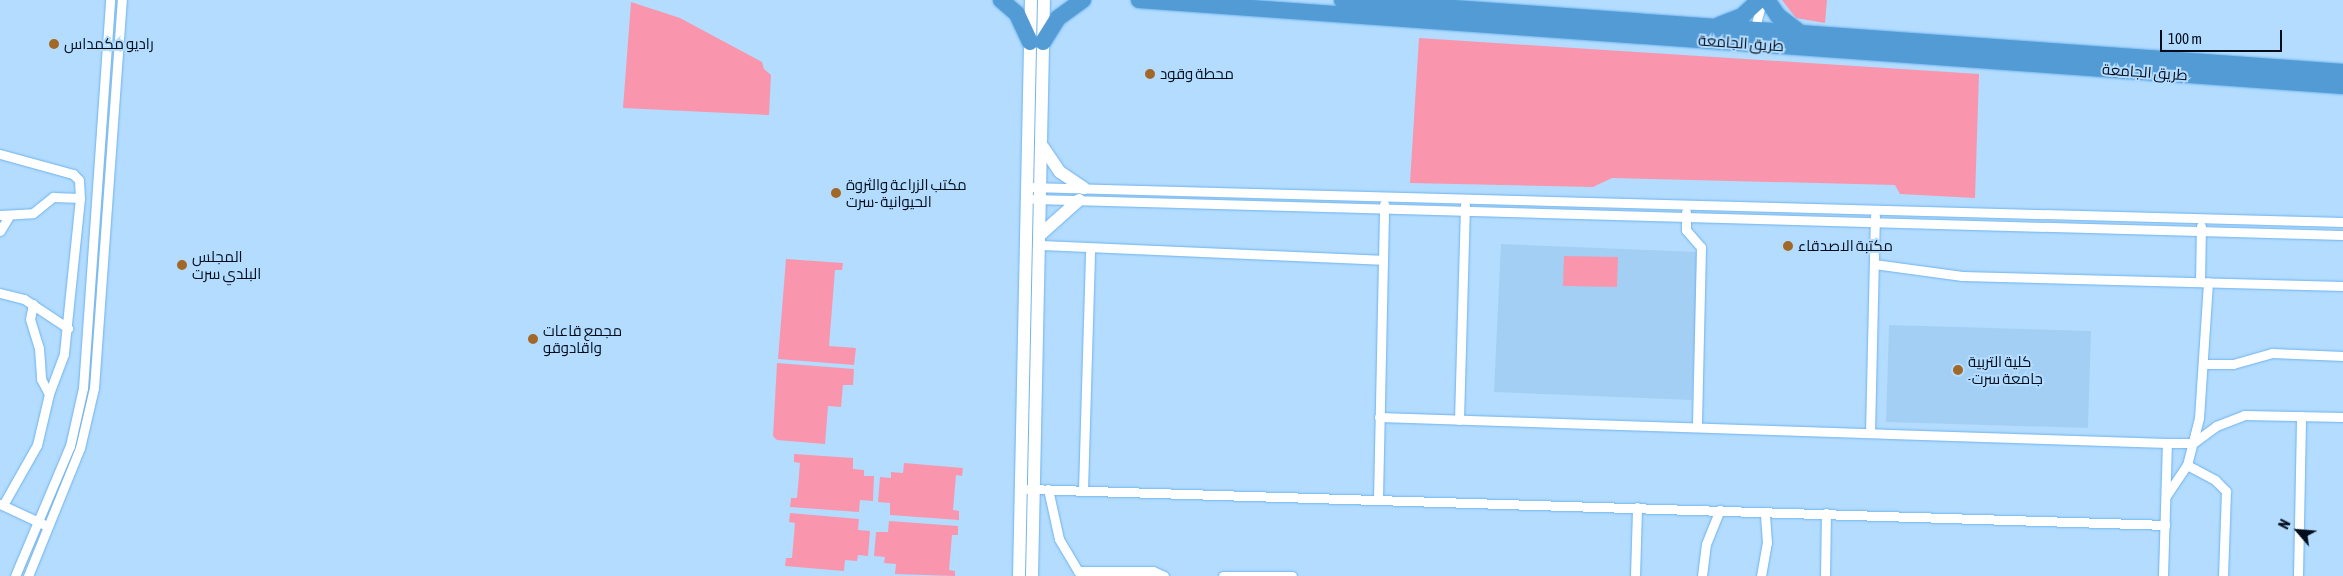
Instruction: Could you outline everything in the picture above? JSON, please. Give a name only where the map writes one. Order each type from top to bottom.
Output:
[{"type":"highway","points":[[1001,0],[1017,14],[1037,42],[1058,18],[1084,0]]},
{"type":"highway","name":"طريق الجامعة","points":[[1139,0],[1714,26],[1756,37],[1799,32],[2343,72]]},
{"type":"highway","name":"طريق الجامعة","points":[[1342,0],[1444,15],[1756,37],[2343,86]]},
{"type":"highway","points":[[1714,26],[1742,16],[1763,0],[1778,16],[1799,32]]},
{"type":"street","points":[[15,576],[40,523],[70,446],[83,388],[110,0]]},
{"type":"street","points":[[28,576],[51,526],[83,439],[94,388],[122,0]]},
{"type":"street","points":[[1019,576],[1028,489],[1040,239],[1035,193],[1042,146],[1037,42],[1031,0]]},
{"type":"street","points":[[1032,576],[1028,489],[1037,42],[1044,0]]},
{"type":"street","points":[[1756,37],[1763,0]]},
{"type":"street","points":[[1042,146],[1060,172],[1082,194],[1384,208],[2343,235]]},
{"type":"street","points":[[0,154],[74,174],[80,180],[80,198],[64,354],[50,394],[37,445],[1,504],[26,514],[40,523],[51,526]]},
{"type":"street","points":[[1035,193],[1384,196],[2343,222]]},
{"type":"street","points":[[1040,239],[1082,194]]},
{"type":"street","points":[[1378,499],[1384,196]]},
{"type":"street","points":[[0,231],[5,216],[36,211],[48,198],[80,198]]},
{"type":"street","points":[[1458,420],[1465,198]]},
{"type":"street","points":[[1686,204],[1686,230],[1701,246],[1697,428]]},
{"type":"street","points":[[1870,433],[1876,210]]},
{"type":"street","points":[[2166,496],[2187,465],[2199,418],[2204,364],[2204,282],[2201,218]]},
{"type":"street","points":[[1040,239],[1090,248],[1382,260]]},
{"type":"street","points":[[1083,490],[1090,248]]},
{"type":"street","points":[[1874,264],[1962,276],[2343,286]]},
{"type":"street","points":[[0,293],[18,296],[68,328]]},
{"type":"street","points":[[33,304],[30,320],[39,348],[40,379],[50,394]]},
{"type":"street","points":[[2204,364],[2233,364],[2272,353],[2343,356]]},
{"type":"street","points":[[1379,417],[2167,443],[2193,443],[2229,419],[2244,415],[2343,417]]},
{"type":"street","points":[[2298,576],[2301,416]]},
{"type":"street","points":[[2163,576],[2167,443]]},
{"type":"street","points":[[2187,465],[2222,485],[2226,492],[2223,576]]},
{"type":"street","points":[[1028,489],[2165,525]]},
{"type":"street","points":[[1048,489],[1059,538],[1080,573],[1153,572],[1164,576]]},
{"type":"street","points":[[1635,576],[1637,507]]},
{"type":"street","points":[[1702,576],[1706,544],[1720,510]]},
{"type":"street","points":[[26,514],[44,511],[56,512]]},
{"type":"street","points":[[1761,576],[1767,544],[1765,512]]},
{"type":"street","points":[[1825,576],[1826,514]]},
{"type":"street","points":[[1223,576],[1292,576]]},
{"type":"shaded area","points":[[1782,0],[1827,0],[1825,23],[1796,18]]},
{"type":"shaded area","points":[[631,2],[680,18],[762,62],[764,69],[771,75],[769,115],[623,108]]},
{"type":"shaded area","points":[[1419,38],[1979,74],[1975,198],[1900,194],[1895,185],[1612,178],[1593,187],[1410,183]]},
{"type":"shaded area","points":[[1501,244],[1698,252],[1692,400],[1494,392]]},
{"type":"shaded area","points":[[1564,256],[1618,257],[1617,287],[1563,286]]},
{"type":"shaded area","points":[[786,259],[843,263],[842,270],[835,270],[829,346],[856,348],[854,365],[778,359]]},
{"type":"shaded area","points":[[1889,325],[2091,331],[2088,428],[1886,422]]},
{"type":"shaded area","points":[[777,363],[854,369],[853,385],[843,385],[841,407],[828,406],[825,444],[777,440],[773,436]]},
{"type":"shaded area","points":[[794,454],[853,458],[853,469],[864,470],[864,476],[874,476],[873,501],[860,500],[859,512],[790,507],[791,498],[797,498],[800,463],[794,462]]},
{"type":"shaded area","points":[[904,463],[963,468],[962,476],[956,475],[953,510],[959,511],[959,520],[890,515],[890,503],[878,502],[880,477],[891,478],[891,472],[903,473]]},
{"type":"shaded area","points":[[790,513],[859,519],[858,530],[870,531],[868,556],[858,555],[857,561],[845,560],[844,571],[785,566],[786,558],[792,558],[795,523],[789,522]]},
{"type":"shaded area","points":[[889,521],[958,526],[958,535],[952,535],[949,570],[955,571],[955,576],[895,574],[896,564],[884,563],[885,557],[874,556],[876,532],[888,532]]},
{"type":"place","name":"راديو مكمداس","points":[[54,44]]},
{"type":"place","name":"محطة وقود","points":[[1150,74]]},
{"type":"place","name":"مكتب الزراعة والثروة الحيوانية -سرت","points":[[836,193]]},
{"type":"place","name":"مكتبة الاصدقاء","points":[[1788,246]]},
{"type":"place","name":"المجلس البلدي سرت","points":[[182,265]]},
{"type":"place","name":"مجمع قاعات واقادوقو","points":[[533,339]]},
{"type":"place","name":"كلية التربية -جامعة سرت","points":[[1958,370]]}]
